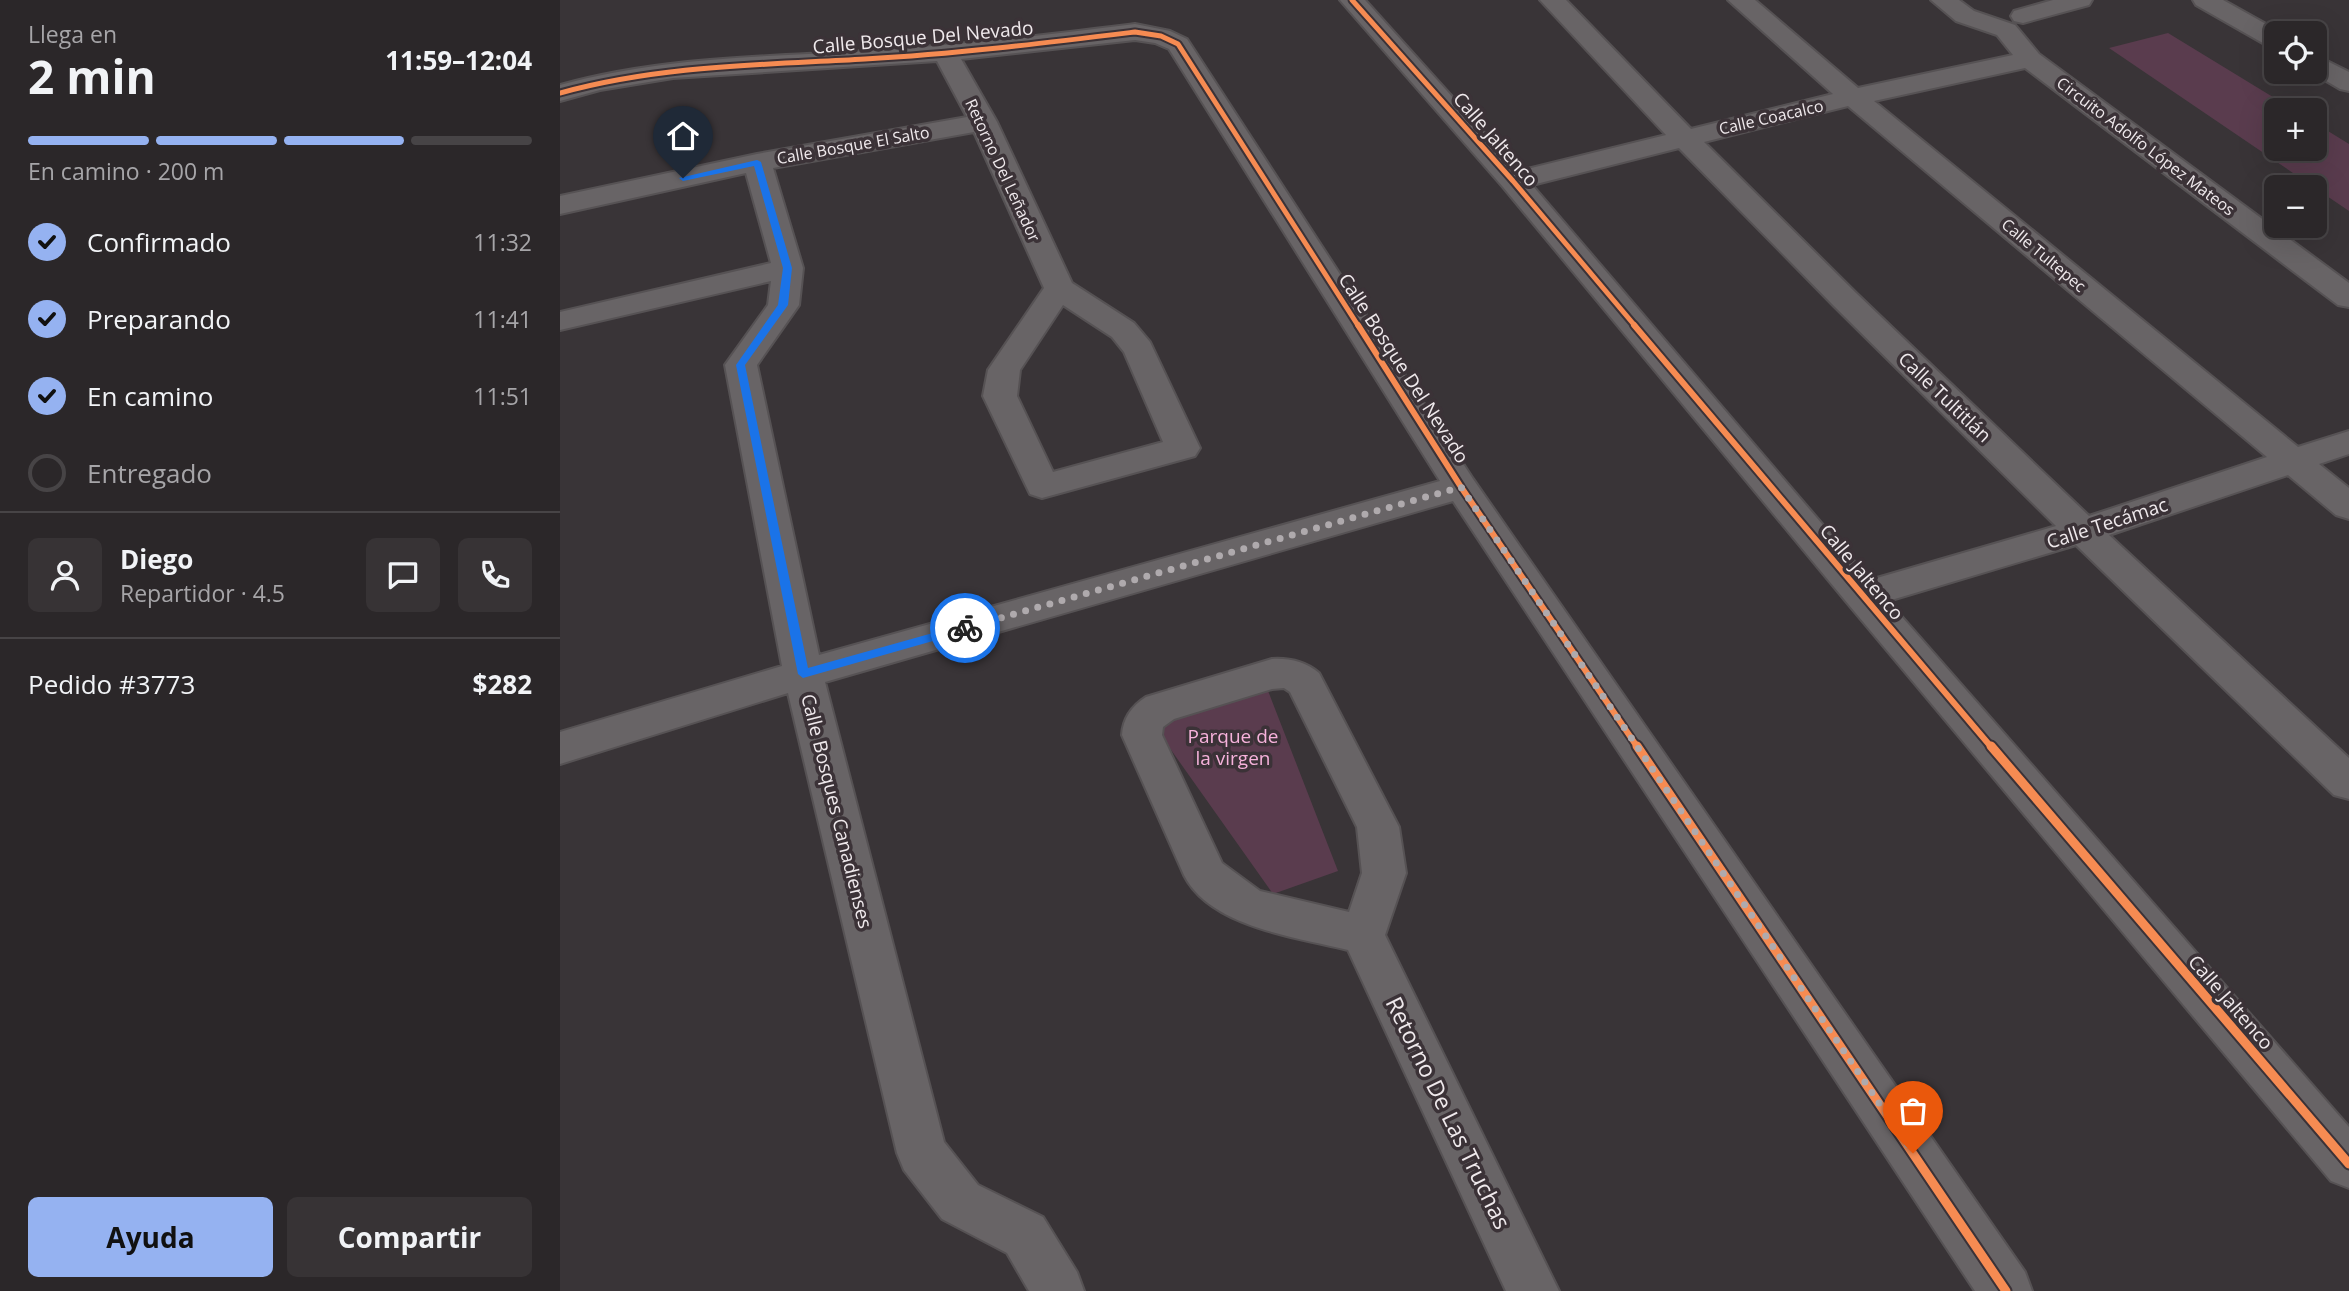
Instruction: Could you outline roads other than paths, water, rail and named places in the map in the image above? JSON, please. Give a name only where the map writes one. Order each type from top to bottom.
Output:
[{"type":"street","name":"Calle Jaltenco","points":[[1352,0],[1513,181],[1862,596],[2349,1164]]},
{"type":"street","name":"Calle Tultitlán","points":[[1552,0],[1682,139],[2082,531],[2349,783]]},
{"type":"street","name":"Calle Tultepec","points":[[1740,0],[1853,97],[2349,507]]},
{"type":"street","points":[[1943,0],[1965,16],[2017,15],[2080,0]]},
{"type":"street","points":[[2206,0],[2264,33]]},
{"type":"street","name":"Circuito Adolfo López Mateos","points":[[2017,15],[2030,59],[2349,299]]},
{"type":"street","name":"Calle Bosque Del Nevado","points":[[560,93],[588,84],[654,71],[946,54],[1135,32],[1161,36],[1178,44],[1461,487],[2006,1291]]},
{"type":"street","name":"Retorno Del Leñador","points":[[946,54],[982,122],[1059,288]]},
{"type":"street","name":"Calle Coacalco","points":[[1513,181],[1853,97],[2030,59]]},
{"type":"street","points":[[2327,70],[2349,82]]},
{"type":"street","name":"Calle Bosque El Salto","points":[[560,205],[757,162],[982,122]]},
{"type":"street","name":"Calle Bosques Canadienses","points":[[757,162],[788,268],[783,305],[741,365],[803,674],[922,1153],[960,1202],[1025,1235],[1058,1291]]},
{"type":"street","points":[[560,321],[788,268]]},
{"type":"street","points":[[1059,288],[1123,330],[1139,349],[1183,448],[1042,486],[1000,396],[1004,370],[1059,288]]},
{"type":"street","name":"Calle Tecámac","points":[[1862,596],[2082,531],[2349,442]]},
{"type":"street","points":[[560,748],[803,674],[1461,487]]},
{"type":"street","points":[[1285,672],[1297,676],[1305,683],[1378,827],[1384,873],[1363,935],[1248,906],[1206,875],[1142,735],[1141,725],[1148,715],[1160,708],[1272,674],[1285,672]]},
{"type":"street","name":"Retorno De Las Truchas","points":[[1363,935],[1533,1291]]},
{"type":"park label","name":"Parque de la virgen","points":[[1233,747]]}]
